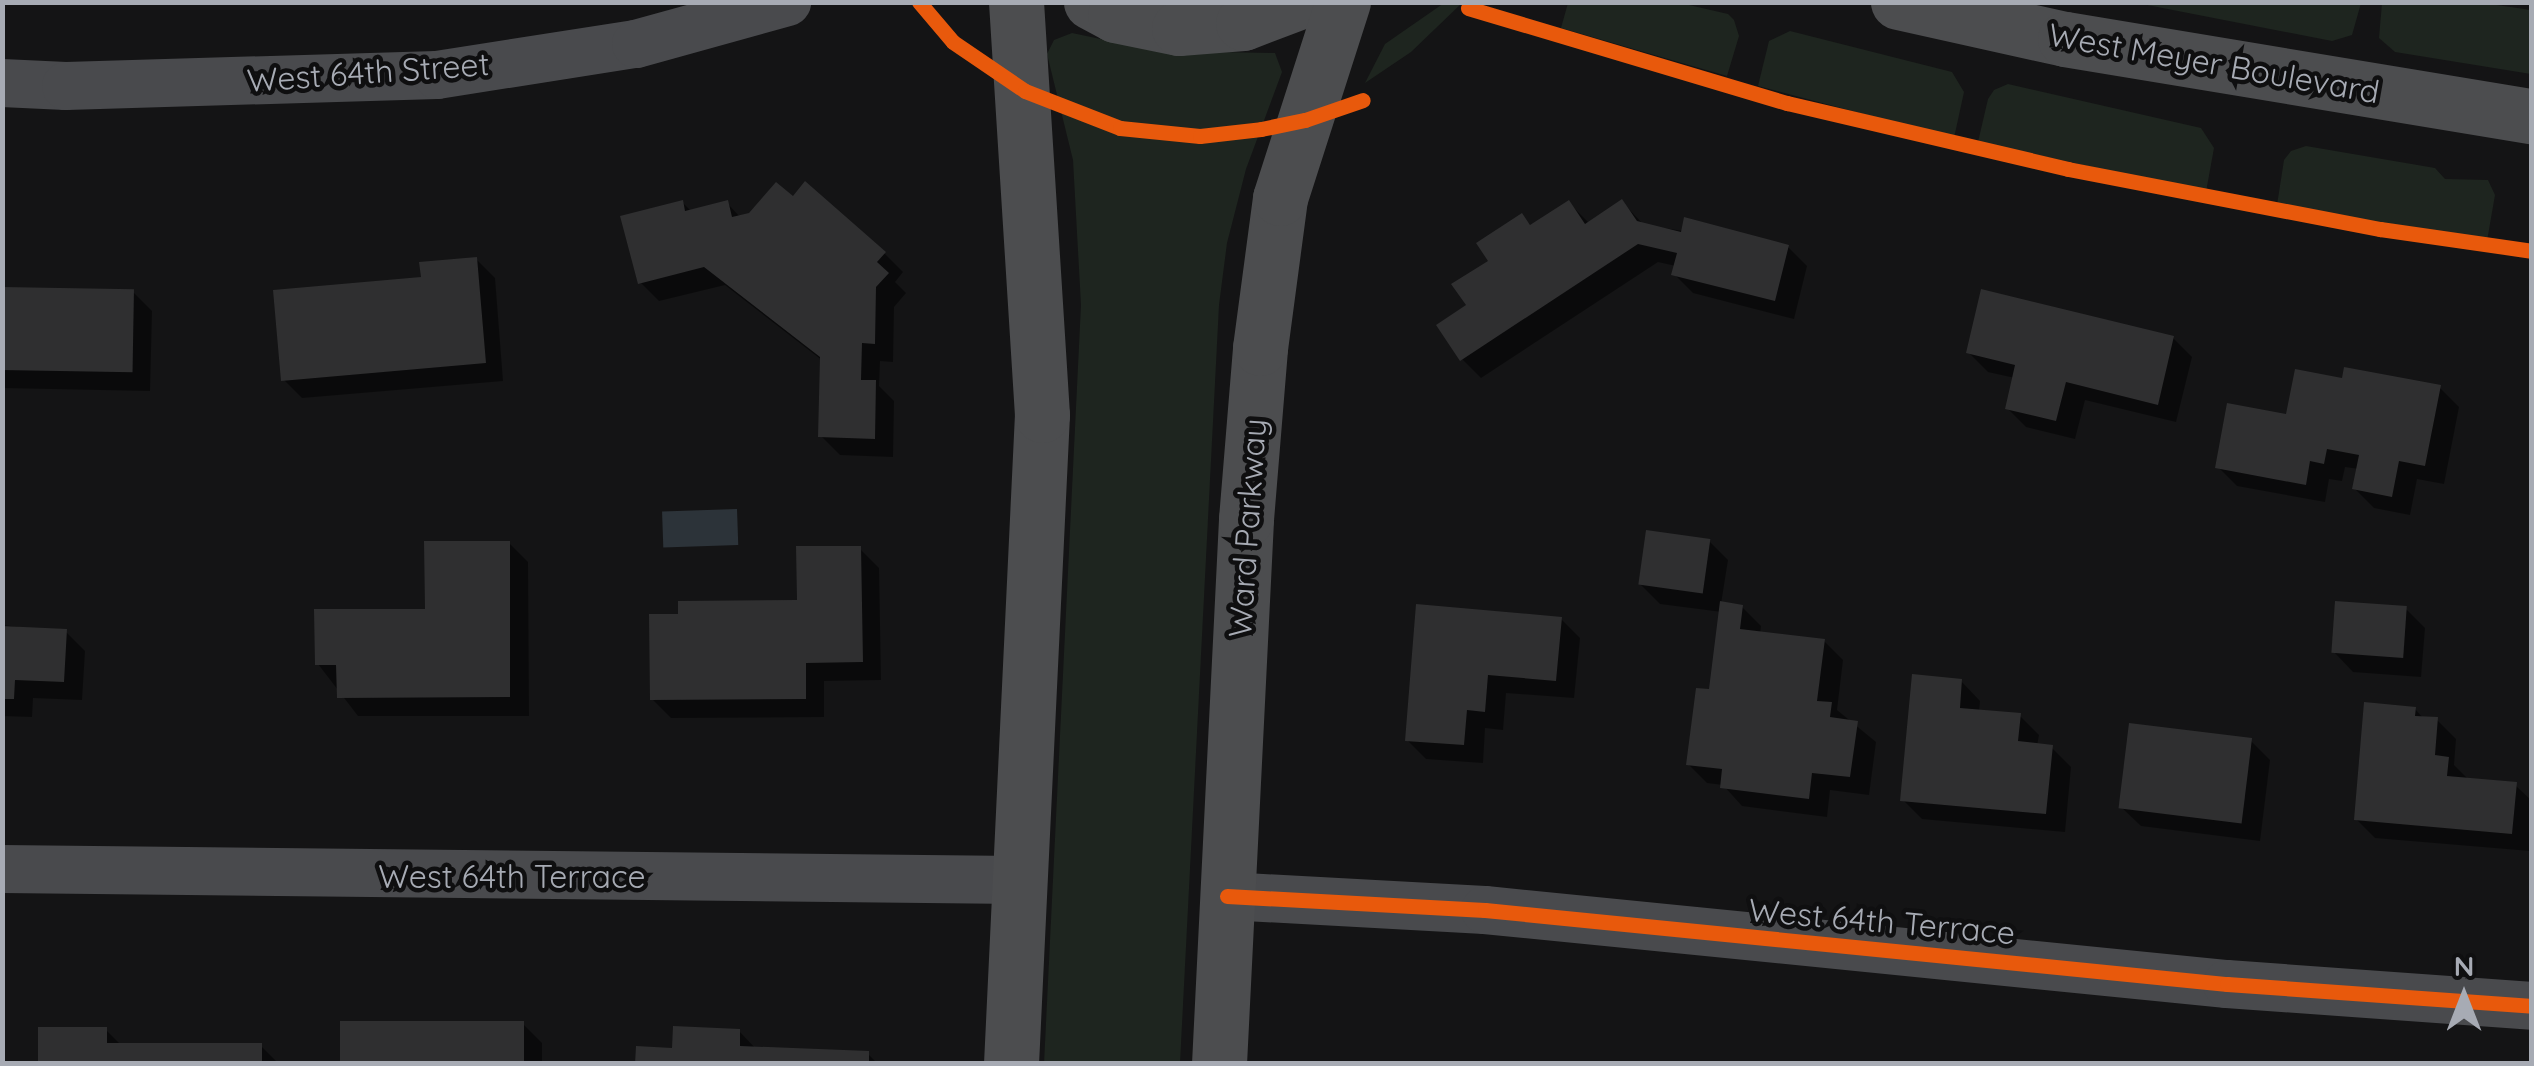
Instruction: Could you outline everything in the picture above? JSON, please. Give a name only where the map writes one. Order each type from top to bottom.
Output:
[{"type":"main road","points":[[1011,1064],[1042,415],[1016,2]]},
{"type":"main road","points":[[1091,2],[1116,15],[1178,28],[1243,23],[1298,2]]},
{"type":"main road","name":"Ward Parkway","points":[[1219,1064],[1260,348],[1280,198],[1343,2]]},
{"type":"main road","name":"West Meyer Boulevard","points":[[1898,2],[2065,39],[2532,116]]},
{"type":"street","name":"West 64th Street","points":[[2,82],[66,86],[438,75],[636,44],[787,2]]},
{"type":"street","name":"West 64th Terrace","points":[[2,869],[1022,880]]},
{"type":"street","name":"West 64th Terrace","points":[[1226,896],[1485,910],[2227,984],[2532,1006]]},
{"type":"shaded area","points":[[1676,2],[1728,14],[1734,20],[1739,36],[1727,76],[1561,28],[1568,3]]},
{"type":"shaded area","points":[[2361,2],[2352,35],[2332,41],[2137,3]]},
{"type":"shaded area","points":[[1444,3],[1462,3],[1411,52],[1365,83],[1385,44]]},
{"type":"shaded area","points":[[2382,3],[2483,3],[2531,10],[2531,74],[2395,52],[2379,38]]},
{"type":"shaded area","points":[[1790,31],[1952,72],[1964,92],[1954,138],[1758,86],[1769,41]]},
{"type":"shaded area","points":[[1072,33],[1158,51],[1275,53],[1282,72],[1246,169],[1227,243],[1219,305],[1180,1063],[1044,1064],[1081,305],[1073,160],[1047,54],[1054,40]]},
{"type":"shaded area","points":[[2008,84],[2201,128],[2214,148],[2206,192],[1978,142],[1988,99],[1994,90]]},
{"type":"shaded area","points":[[2306,146],[2435,168],[2445,179],[2488,180],[2495,195],[2487,241],[2277,205],[2284,160],[2291,151]]},
{"type":"shaded area","points":[[737,509],[738,545],[663,548],[662,512]]},
{"type":"building","points":[[805,181],[886,252],[877,262],[889,273],[876,287],[875,344],[862,343],[861,380],[876,380],[875,439],[818,437],[820,357],[704,267],[638,284],[620,216],[683,200],[685,211],[728,200],[732,217],[749,213],[776,182],[793,196]]},
{"type":"building","points":[[1622,199],[1637,221],[1681,232],[1684,217],[1789,245],[1775,301],[1671,275],[1677,253],[1638,244],[1460,361],[1436,325],[1466,305],[1451,284],[1488,261],[1476,243],[1522,213],[1530,225],[1569,200],[1585,224]]},
{"type":"building","points":[[477,257],[486,363],[281,381],[273,290],[421,277],[419,262]]},
{"type":"building","points":[[2,287],[134,289],[133,372],[2,370]]},
{"type":"building","points":[[1981,289],[2174,336],[2158,405],[2066,382],[2056,421],[2005,409],[2015,365],[1966,353]]},
{"type":"building","points":[[2344,367],[2441,385],[2425,466],[2399,461],[2392,497],[2352,489],[2359,455],[2327,449],[2324,464],[2310,461],[2306,485],[2215,468],[2227,403],[2286,414],[2295,369],[2342,378]]},
{"type":"building","points":[[1646,530],[1710,539],[1703,594],[1638,584]]},
{"type":"building","points":[[424,541],[510,541],[510,697],[337,698],[336,665],[315,665],[314,609],[425,609]]},
{"type":"building","points":[[796,546],[861,546],[863,662],[806,663],[806,699],[650,700],[649,614],[678,614],[678,601],[797,600]]},
{"type":"building","points":[[1720,601],[1743,605],[1740,629],[1825,639],[1817,701],[1832,702],[1830,717],[1858,721],[1850,777],[1812,773],[1809,799],[1720,788],[1722,769],[1686,765],[1696,688],[1709,689]]},
{"type":"building","points":[[2335,601],[2407,606],[2403,658],[2331,653]]},
{"type":"building","points":[[1416,604],[1562,617],[1556,681],[1488,675],[1485,712],[1467,710],[1464,745],[1405,741]]},
{"type":"building","points":[[2,626],[67,629],[64,682],[15,680],[14,699],[2,699]]},
{"type":"building","points":[[1912,674],[1962,679],[1960,708],[2021,713],[2018,741],[2053,745],[2046,814],[1900,801]]},
{"type":"building","points":[[2364,702],[2416,707],[2415,716],[2438,717],[2435,755],[2449,757],[2447,776],[2517,782],[2512,834],[2354,820]]},
{"type":"building","points":[[2129,723],[2252,738],[2242,823],[2119,808]]},
{"type":"building","points":[[340,1021],[524,1021],[524,1064],[340,1064]]},
{"type":"building","points":[[673,1026],[740,1029],[740,1046],[869,1051],[869,1064],[635,1064],[636,1046],[672,1048]]},
{"type":"building","points":[[38,1027],[107,1027],[107,1043],[262,1043],[262,1064],[38,1064]]},
{"type":"cycle path","points":[[919,2],[953,42],[1025,91],[1120,128],[1200,136],[1261,129],[1305,120],[1363,100]]},
{"type":"cycle path","points":[[1468,8],[1787,103],[2068,169],[2380,229],[2532,251]]},
{"type":"cycle path","points":[[1227,896],[1485,910],[2227,984],[2532,1006]]}]
